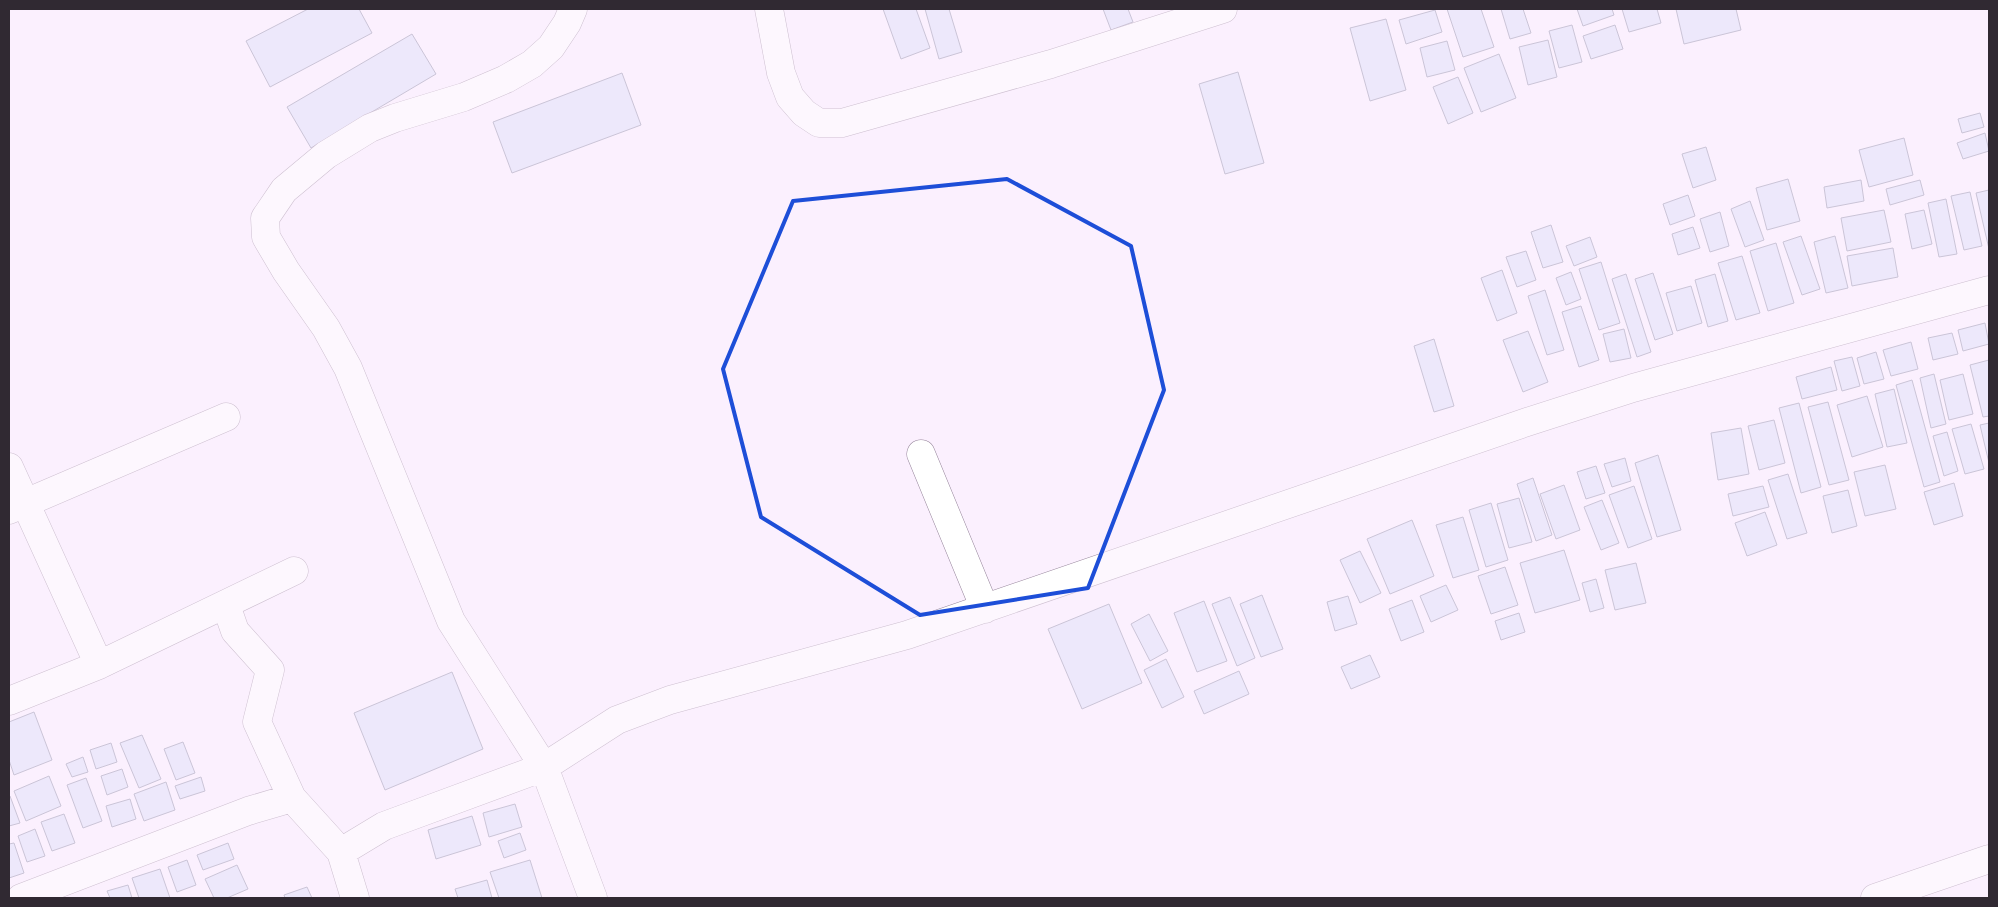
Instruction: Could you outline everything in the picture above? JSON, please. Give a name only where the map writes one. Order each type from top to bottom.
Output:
[{"type":"street","points":[[573,9],[567,23],[551,47],[532,64],[506,79],[464,97],[394,118],[370,128],[326,155],[284,190],[265,218],[266,237],[286,271],[326,328],[348,368],[451,621],[544,768],[593,898]]},
{"type":"street","points":[[769,9],[782,73],[790,97],[804,113],[819,122],[842,123],[1051,64],[1223,9]]},
{"type":"street","points":[[341,852],[384,826],[544,768],[617,720],[670,700],[846,652],[985,610],[1518,425],[1633,388],[1989,290]]},
{"type":"street","points":[[17,506],[226,417]]},
{"type":"street","points":[[921,454],[985,610]]},
{"type":"street","points":[[9,468],[17,506],[99,665]]},
{"type":"street","points":[[9,701],[99,665],[294,571]]},
{"type":"street","points":[[226,605],[235,631],[270,670],[257,722],[292,798],[341,852],[356,898]]},
{"type":"street","points":[[21,898],[248,811],[292,798]]},
{"type":"street","points":[[1876,898],[1989,859]]},
{"type":"highlighted area","points":[[1007,179],[1131,246],[1164,390],[1088,588],[920,615],[761,517],[723,369],[793,201]]},
{"type":"building","points":[[308,9],[359,9],[372,33],[270,87],[246,41]]},
{"type":"building","points":[[883,9],[916,9],[930,48],[901,59]]},
{"type":"building","points":[[925,9],[949,9],[962,52],[939,59]]},
{"type":"building","points":[[1103,9],[1128,9],[1133,22],[1111,30]]},
{"type":"building","points":[[1447,9],[1481,9],[1494,47],[1463,57]]},
{"type":"building","points":[[1501,9],[1523,9],[1531,33],[1510,39]]},
{"type":"building","points":[[1577,9],[1612,9],[1614,15],[1583,26]]},
{"type":"building","points":[[1622,9],[1657,9],[1661,23],[1629,32]]},
{"type":"building","points":[[1676,9],[1736,9],[1741,30],[1684,44]]},
{"type":"building","points":[[1435,10],[1442,32],[1406,44],[1399,20]]},
{"type":"building","points":[[1386,19],[1406,90],[1370,101],[1350,28]]},
{"type":"building","points":[[1572,25],[1582,62],[1559,68],[1549,31]]},
{"type":"building","points":[[1615,25],[1623,49],[1591,59],[1583,36]]},
{"type":"building","points":[[412,34],[436,74],[311,148],[287,107]]},
{"type":"building","points":[[1548,40],[1557,77],[1528,85],[1519,47]]},
{"type":"building","points":[[1447,41],[1455,70],[1427,77],[1420,48]]},
{"type":"building","points":[[1499,54],[1516,98],[1481,112],[1464,68]]},
{"type":"building","points":[[1238,72],[1264,163],[1225,174],[1199,84]]},
{"type":"building","points":[[622,73],[641,125],[512,173],[493,122]]},
{"type":"building","points":[[1458,77],[1473,113],[1448,124],[1433,87]]},
{"type":"building","points":[[1980,113],[1984,127],[1962,133],[1958,119]]},
{"type":"building","points":[[1985,133],[1989,151],[1963,159],[1957,143]]},
{"type":"building","points":[[1904,138],[1913,175],[1869,187],[1859,150]]},
{"type":"building","points":[[1706,147],[1716,180],[1693,188],[1682,154]]},
{"type":"building","points":[[1788,179],[1800,221],[1767,230],[1756,188]]},
{"type":"building","points":[[1861,180],[1864,201],[1827,208],[1824,187]]},
{"type":"building","points":[[1920,180],[1924,195],[1890,205],[1886,189]]},
{"type":"building","points":[[1989,190],[1989,249],[1976,193]]},
{"type":"building","points":[[1970,192],[1982,246],[1964,250],[1951,196]]},
{"type":"building","points":[[1688,195],[1695,216],[1670,225],[1663,204]]},
{"type":"building","points":[[1946,199],[1957,254],[1939,257],[1928,203]]},
{"type":"building","points":[[1750,201],[1764,240],[1745,247],[1731,209]]},
{"type":"building","points":[[1884,210],[1891,242],[1847,251],[1841,218]]},
{"type":"building","points":[[1924,210],[1932,244],[1912,249],[1905,214]]},
{"type":"building","points":[[1720,212],[1729,246],[1710,252],[1700,219]]},
{"type":"building","points":[[1551,225],[1563,262],[1543,268],[1531,232]]},
{"type":"building","points":[[1693,227],[1700,248],[1678,255],[1672,234]]},
{"type":"building","points":[[1801,236],[1820,289],[1802,295],[1783,242]]},
{"type":"building","points":[[1835,236],[1848,288],[1826,293],[1814,242]]},
{"type":"building","points":[[1590,237],[1597,257],[1574,266],[1566,246]]},
{"type":"building","points":[[1776,243],[1794,303],[1768,311],[1750,251]]},
{"type":"building","points":[[1893,248],[1898,277],[1852,286],[1847,256]]},
{"type":"building","points":[[1526,251],[1536,280],[1517,287],[1506,257]]},
{"type":"building","points":[[1742,256],[1760,313],[1736,320],[1718,263]]},
{"type":"building","points":[[1601,262],[1620,323],[1599,330],[1579,269]]},
{"type":"building","points":[[1502,270],[1517,313],[1497,321],[1481,278]]},
{"type":"building","points":[[1571,272],[1581,299],[1566,305],[1556,278]]},
{"type":"building","points":[[1653,273],[1673,334],[1655,340],[1635,279]]},
{"type":"building","points":[[1626,274],[1651,352],[1637,357],[1612,279]]},
{"type":"building","points":[[1715,274],[1728,321],[1708,327],[1695,280]]},
{"type":"building","points":[[1691,286],[1702,323],[1677,331],[1666,293]]},
{"type":"building","points":[[1545,290],[1564,350],[1547,355],[1528,296]]},
{"type":"building","points":[[1581,306],[1599,360],[1579,367],[1562,312]]},
{"type":"building","points":[[1985,323],[1989,344],[1963,351],[1958,330]]},
{"type":"building","points":[[1624,329],[1631,358],[1610,362],[1603,334]]},
{"type":"building","points":[[1528,331],[1548,382],[1523,392],[1503,340]]},
{"type":"building","points":[[1952,333],[1958,354],[1933,360],[1928,338]]},
{"type":"building","points":[[1434,339],[1454,406],[1434,412],[1414,346]]},
{"type":"building","points":[[1911,342],[1918,369],[1891,376],[1883,350]]},
{"type":"building","points":[[1876,352],[1884,379],[1864,384],[1857,358]]},
{"type":"building","points":[[1852,357],[1860,386],[1842,391],[1834,361]]},
{"type":"building","points":[[1989,360],[1989,416],[1983,417],[1970,365]]},
{"type":"building","points":[[1831,367],[1837,390],[1802,399],[1796,377]]},
{"type":"building","points":[[1934,374],[1946,424],[1931,428],[1920,378]]},
{"type":"building","points":[[1963,374],[1973,414],[1949,420],[1940,380]]},
{"type":"building","points":[[1912,380],[1940,482],[1924,487],[1896,385]]},
{"type":"building","points":[[1894,389],[1907,443],[1887,447],[1875,394]]},
{"type":"building","points":[[1867,396],[1883,447],[1852,457],[1837,405]]},
{"type":"building","points":[[1828,402],[1849,480],[1829,485],[1808,407]]},
{"type":"building","points":[[1799,403],[1821,487],[1801,493],[1779,408]]},
{"type":"building","points":[[1774,420],[1785,463],[1759,470],[1748,426]]},
{"type":"building","points":[[1989,423],[1989,463],[1980,425]]},
{"type":"building","points":[[1971,424],[1984,469],[1965,474],[1952,429]]},
{"type":"building","points":[[1741,428],[1749,474],[1718,480],[1711,433]]},
{"type":"building","points":[[1947,432],[1958,471],[1944,476],[1933,436]]},
{"type":"building","points":[[1658,455],[1681,530],[1657,537],[1635,463]]},
{"type":"building","points":[[1625,458],[1631,481],[1612,487],[1604,464]]},
{"type":"building","points":[[1885,465],[1896,509],[1865,516],[1854,472]]},
{"type":"building","points":[[1596,466],[1605,493],[1586,499],[1577,472]]},
{"type":"building","points":[[1788,474],[1807,533],[1787,539],[1768,480]]},
{"type":"building","points":[[1533,478],[1552,535],[1536,541],[1517,484]]},
{"type":"building","points":[[1954,483],[1963,516],[1934,525],[1924,492]]},
{"type":"building","points":[[1564,485],[1580,530],[1556,539],[1540,494]]},
{"type":"building","points":[[1634,486],[1652,539],[1628,548],[1609,495]]},
{"type":"building","points":[[1763,486],[1769,507],[1733,516],[1728,494]]},
{"type":"building","points":[[1848,490],[1857,526],[1832,533],[1823,496]]},
{"type":"building","points":[[1519,498],[1532,542],[1509,548],[1497,504]]},
{"type":"building","points":[[1602,500],[1619,543],[1601,550],[1584,507]]},
{"type":"building","points":[[1491,503],[1508,560],[1486,567],[1469,510]]},
{"type":"building","points":[[1765,512],[1777,545],[1747,556],[1735,523]]},
{"type":"building","points":[[1463,517],[1479,570],[1453,578],[1436,525]]},
{"type":"building","points":[[1412,520],[1434,576],[1390,594],[1367,539]]},
{"type":"building","points":[[1564,550],[1580,600],[1535,613],[1520,563]]},
{"type":"building","points":[[1360,551],[1381,593],[1360,603],[1340,560]]},
{"type":"building","points":[[1636,563],[1646,603],[1615,610],[1605,570]]},
{"type":"building","points":[[1505,567],[1518,605],[1491,614],[1478,576]]},
{"type":"building","points":[[1596,579],[1604,608],[1590,612],[1582,583]]},
{"type":"building","points":[[1446,585],[1458,610],[1431,622],[1420,596]]},
{"type":"building","points":[[1262,595],[1283,649],[1261,657],[1240,604]]},
{"type":"building","points":[[1348,596],[1357,624],[1335,631],[1327,602]]},
{"type":"building","points":[[1230,597],[1255,658],[1237,666],[1212,604]]},
{"type":"building","points":[[1412,600],[1424,632],[1401,641],[1389,609]]},
{"type":"building","points":[[1204,601],[1227,661],[1197,672],[1174,613]]},
{"type":"building","points":[[1109,604],[1142,683],[1082,709],[1048,629]]},
{"type":"building","points":[[1519,613],[1525,632],[1501,640],[1495,621]]},
{"type":"building","points":[[1149,614],[1168,651],[1150,661],[1131,624]]},
{"type":"building","points":[[1370,655],[1380,677],[1351,689],[1341,667]]},
{"type":"building","points":[[1166,659],[1184,697],[1162,708],[1144,670]]},
{"type":"building","points":[[1239,671],[1249,694],[1204,714],[1194,691]]},
{"type":"building","points":[[452,672],[483,749],[385,790],[354,713]]},
{"type":"building","points":[[34,712],[52,760],[14,775],[9,760],[9,722]]},
{"type":"building","points":[[142,735],[161,779],[139,788],[120,743]]},
{"type":"building","points":[[183,742],[195,773],[176,780],[164,749]]},
{"type":"building","points":[[111,743],[117,762],[96,769],[90,750]]},
{"type":"building","points":[[83,757],[88,772],[72,777],[66,764]]},
{"type":"building","points":[[122,769],[128,787],[107,795],[101,776]]},
{"type":"building","points":[[49,776],[61,806],[26,821],[14,791]]},
{"type":"building","points":[[201,777],[205,791],[180,799],[175,786]]},
{"type":"building","points":[[86,778],[102,821],[83,828],[67,785]]},
{"type":"building","points":[[166,782],[175,810],[144,821],[134,794]]},
{"type":"building","points":[[9,796],[20,823],[9,826]]},
{"type":"building","points":[[130,799],[136,819],[112,827],[106,806]]},
{"type":"building","points":[[515,804],[522,827],[489,837],[483,813]]},
{"type":"building","points":[[64,814],[75,843],[52,851],[41,822]]},
{"type":"building","points":[[472,816],[481,845],[436,859],[428,830]]},
{"type":"building","points":[[35,829],[45,856],[27,862],[18,836]]},
{"type":"building","points":[[520,833],[526,850],[504,858],[498,841]]},
{"type":"building","points":[[14,843],[24,873],[9,878],[9,844]]},
{"type":"building","points":[[228,843],[234,859],[203,870],[197,855]]},
{"type":"building","points":[[187,860],[196,885],[177,892],[168,867]]},
{"type":"building","points":[[530,860],[542,898],[499,898],[490,872]]},
{"type":"building","points":[[237,865],[248,889],[227,898],[214,898],[205,879]]},
{"type":"building","points":[[160,869],[170,898],[139,898],[132,878]]},
{"type":"building","points":[[487,880],[492,898],[458,898],[455,889]]},
{"type":"building","points":[[128,885],[132,898],[110,898],[107,891]]},
{"type":"building","points":[[307,887],[312,898],[285,898],[284,895]]}]
